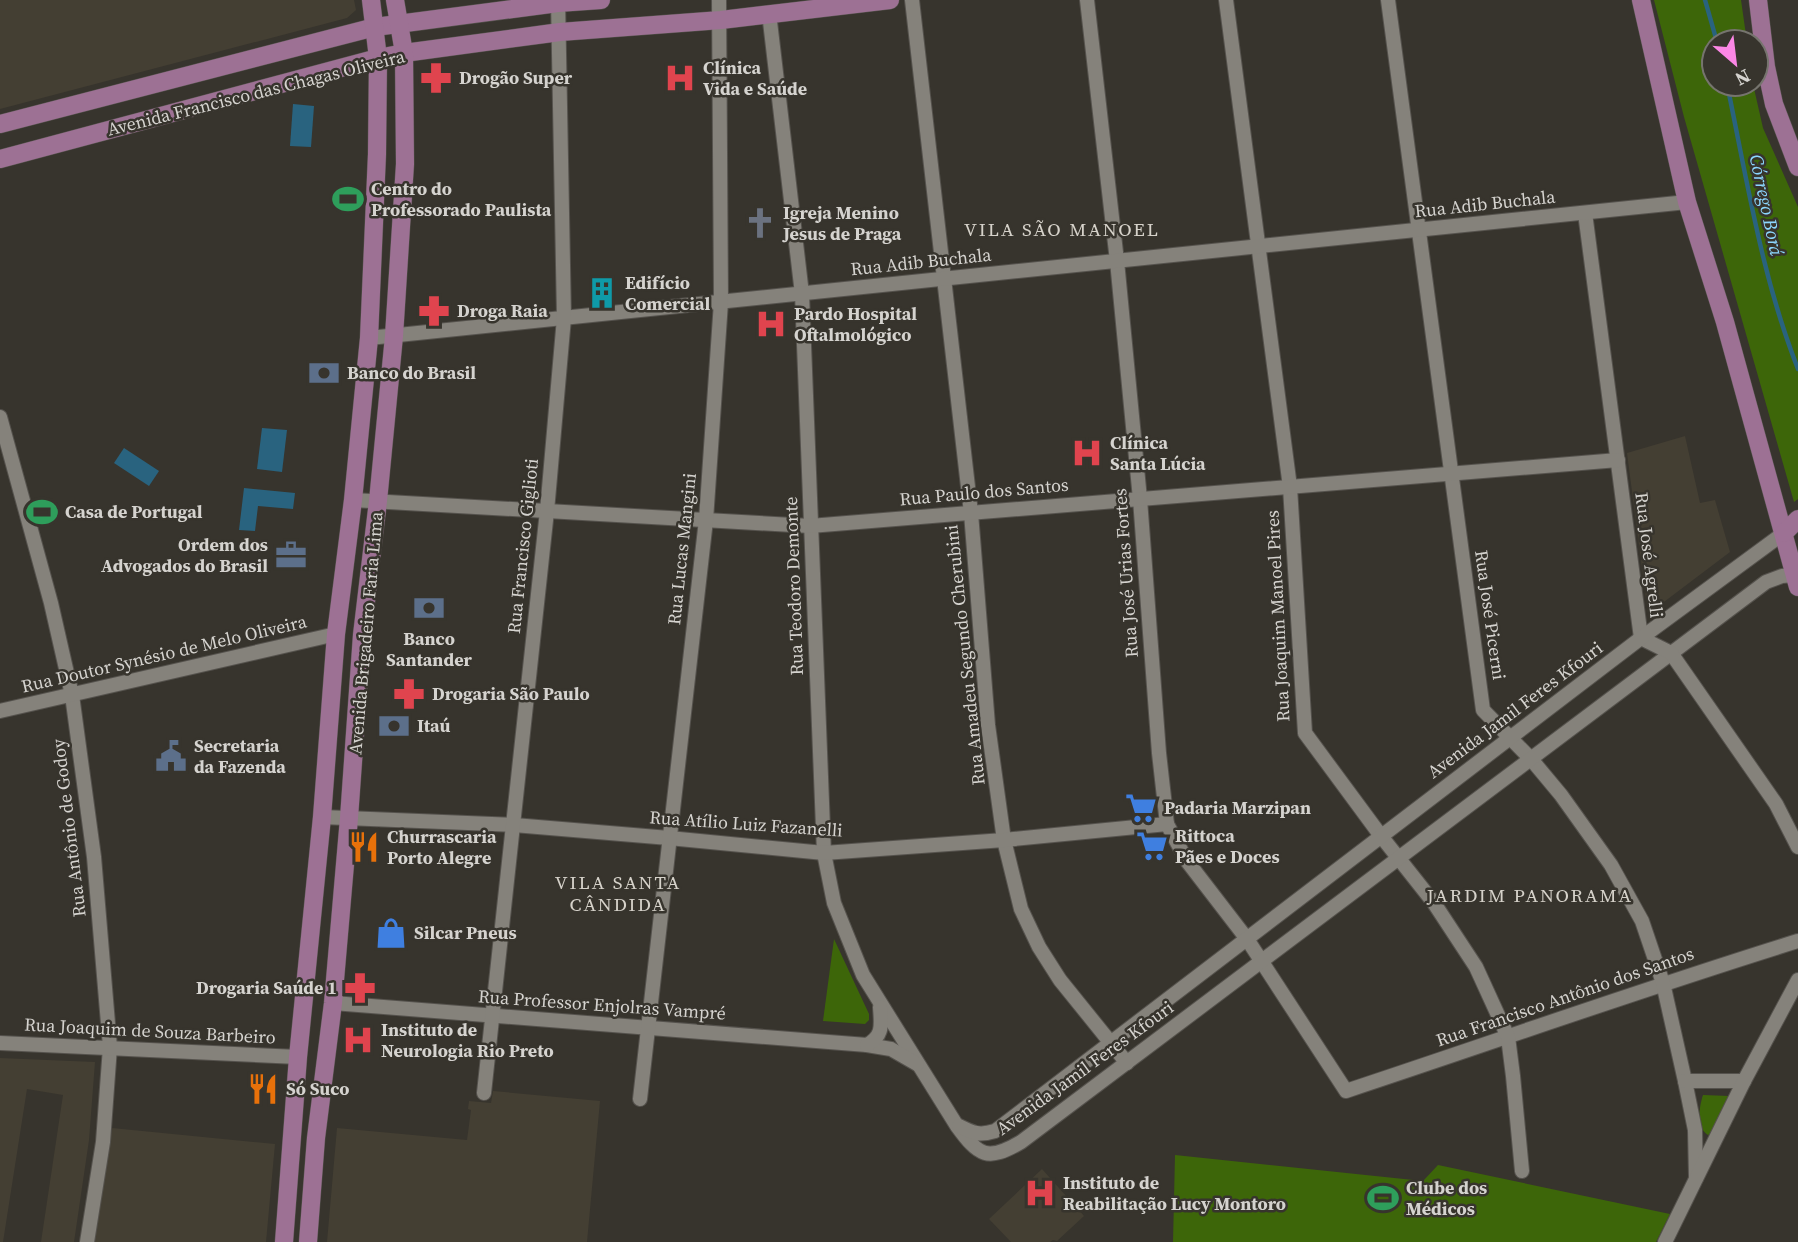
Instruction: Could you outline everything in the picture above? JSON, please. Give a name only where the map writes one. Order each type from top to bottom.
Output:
[{"type":"main road","name":"Avenida Brigadeiro Faria Lima","points":[[284,1242],[336,634],[369,338],[378,58],[371,0]]},
{"type":"main road","name":"Avenida Brigadeiro Faria Lima","points":[[308,1242],[316,1138],[333,1003],[362,635],[394,335],[405,164],[404,53],[395,0]]},
{"type":"main road","name":"Avenida Francisco das Chagas Oliveira","points":[[0,124],[375,27],[558,1],[601,0]]},
{"type":"main road","name":"Avenida Francisco das Chagas Oliveira","points":[[0,159],[404,53],[559,32],[721,20],[890,0]]},
{"type":"main road","points":[[1641,0],[1687,202],[1725,322],[1796,581]]},
{"type":"main road","points":[[1758,0],[1766,67],[1774,104],[1791,129],[1798,167]]},
{"type":"main road","points":[[256,58],[265,89]]},
{"type":"main road","points":[[65,108],[69,141]]},
{"type":"main road","points":[[1784,533],[1798,519]]},
{"type":"main road","points":[[336,634],[362,635]]},
{"type":"main road","points":[[304,1001],[333,1003]]},
{"type":"street","name":"Rua Lucas Mangini","points":[[640,1099],[706,520],[721,302],[719,0]]},
{"type":"street","name":"Rua Amadeu Segundo Cherubini","points":[[912,0],[971,513],[988,725],[1004,840],[1021,909],[1039,947],[1060,980],[1127,1063]]},
{"type":"street","name":"Rua José Urias Fortes","points":[[1087,0],[1117,261],[1167,824],[1187,862],[1247,939],[1346,1091]]},
{"type":"street","name":"Rua Joaquim Manoel Pires","points":[[1226,0],[1290,487],[1305,733],[1434,903],[1476,967],[1508,1037],[1522,1171]]},
{"type":"street","name":"Rua José Picerni","points":[[1388,0],[1483,710],[1531,759],[1561,795],[1611,865],[1642,922],[1663,983],[1685,1081],[1695,1130],[1696,1178]]},
{"type":"street","name":"Rua Francisco Giglioti","points":[[484,1093],[547,511],[564,318],[558,1]]},
{"type":"street","name":"Rua Teodoro Demonte","points":[[769,13],[802,293],[824,853],[834,903],[863,975],[957,1126]]},
{"type":"street","name":"Rua Adib Buchala","points":[[369,338],[1687,202]]},
{"type":"street","name":"Rua José Agrelli","points":[[1586,213],[1641,638],[1671,653],[1776,804],[1798,847]]},
{"type":"street","name":"Rua Antônio de Godoy","points":[[0,417],[51,603],[72,695],[94,857],[110,1047],[103,1142],[87,1242]]},
{"type":"street","name":"Rua Paulo dos Santos","points":[[353,500],[810,526],[1618,460]]},
{"type":"street","name":"Avenida Jamil Feres Kfouri","points":[[957,1126],[983,1135],[995,1131],[1641,638],[1784,533]]},
{"type":"street","name":"Avenida Jamil Feres Kfouri","points":[[957,1126],[981,1152],[990,1154],[1008,1150],[1021,1142],[1766,582],[1782,576],[1796,581]]},
{"type":"street","name":"Rua Doutor Synésio de Melo Oliveira","points":[[0,711],[336,634]]},
{"type":"street","name":"Rua Atílio Luiz Fazanelli","points":[[322,817],[514,825],[824,853],[1004,840],[1167,824]]},
{"type":"street","name":"Rua Francisco Antônio dos Santos","points":[[1346,1091],[1663,983],[1798,941]]},
{"type":"street","points":[[1665,1242],[1744,1081],[1798,980]]},
{"type":"street","name":"Rua Professor Enjolras Vampré","points":[[333,1003],[867,1045],[891,1049],[918,1064]]},
{"type":"street","points":[[867,1045],[876,1040],[881,1028],[880,1003]]},
{"type":"street","name":"Rua Joaquim de Souza Barbeiro","points":[[0,1043],[299,1057]]},
{"type":"street","points":[[1685,1081],[1744,1081]]},
{"type":"shaded area","points":[[0,0],[354,0],[356,10],[347,18],[0,109]]},
{"type":"shaded area","points":[[1685,436],[1700,503],[1715,500],[1730,552],[1648,614],[1627,453]]},
{"type":"shaded area","points":[[0,1058],[95,1062],[89,1140],[74,1242],[41,1242],[63,1095],[27,1089],[3,1242],[0,1242]]},
{"type":"shaded area","points":[[493,1091],[600,1101],[587,1242],[327,1242],[337,1128],[467,1140],[471,1110],[468,1109],[469,1101],[491,1103]]},
{"type":"shaded area","points":[[112,1128],[275,1144],[266,1242],[93,1242]]},
{"type":"shaded area","name":"Instituto de Reabilitação Lucy Montoro","points":[[1042,1169],[1084,1216],[1057,1241],[1011,1242],[989,1219]]},
{"type":"green space","points":[[1654,0],[1741,0],[1745,28],[1700,28],[1700,98],[1756,98],[1763,128],[1798,207],[1798,499],[1794,502],[1684,117]]},
{"type":"green space","points":[[834,939],[869,1014],[869,1020],[865,1024],[823,1021]]},
{"type":"green space","points":[[1703,1095],[1729,1096],[1714,1132],[1708,1135],[1700,1122]]},
{"type":"green space","name":"Clube dos Médicos","points":[[1175,1155],[1423,1181],[1438,1165],[1670,1214],[1656,1242],[1173,1242]]},
{"type":"water","points":[[293,104],[314,106],[311,147],[290,146]]},
{"type":"water","points":[[262,428],[287,430],[282,472],[257,469]]},
{"type":"water","points":[[124,448],[159,471],[149,486],[114,463]]},
{"type":"water","points":[[244,488],[295,493],[293,509],[258,506],[255,531],[239,530]]},
{"type":"waterway","name":"Córrego Borá","points":[[1705,0],[1713,28]]},
{"type":"waterway","name":"Córrego Borá","points":[[1730,98],[1765,264],[1785,335],[1798,369]]},
{"type":"place","name":"Drogão Super","points":[[436,78]]},
{"type":"place","name":"Clínica Vida e Saúde","points":[[680,78]]},
{"type":"place","name":"Centro do Professorado Paulista","points":[[348,199]]},
{"type":"place","name":"Igreja Menino Jesus de Praga","points":[[760,223]]},
{"type":"place","name":"Edifício Comercial","points":[[602,293]]},
{"type":"place","name":"Droga Raia","points":[[434,311]]},
{"type":"place","name":"Pardo Hospital Oftalmológico","points":[[771,324]]},
{"type":"place","name":"Banco do Brasil","points":[[324,373]]},
{"type":"place","name":"Clínica Santa Lúcia","points":[[1087,453]]},
{"type":"place","name":"Casa de Portugal","points":[[42,512]]},
{"type":"place","name":"Ordem dos Advogados do Brasil","points":[[291,555]]},
{"type":"place","name":"Banco Santander","points":[[429,608]]},
{"type":"place","name":"Drogaria São Paulo","points":[[409,694]]},
{"type":"place","name":"Itaú","points":[[394,726]]},
{"type":"place","name":"Secretaria da Fazenda","points":[[171,756]]},
{"type":"place","name":"Padaria Marzipan","points":[[1141,808]]},
{"type":"place","name":"Rittoca Pães e Doces","points":[[1152,846]]},
{"type":"place","name":"Churrascaria Porto Alegre","points":[[364,847]]},
{"type":"place","name":"Silcar Pneus","points":[[391,933]]},
{"type":"place","name":"Drogaria Saúde 1","points":[[360,988]]},
{"type":"place","name":"Instituto de Neurologia Rio Preto","points":[[358,1040]]},
{"type":"place","name":"Só Suco","points":[[263,1089]]},
{"type":"place","name":"Instituto de Reabilitação Lucy Montoro","points":[[1040,1193]]},
{"type":"place","name":"Clube dos Médicos","points":[[1383,1198]]},
{"type":"district","name":"VILA SÃO MANOEL","points":[[1062,229]]},
{"type":"district","name":"VILA SANTA CÂNDIDA","points":[[618,893]]},
{"type":"district","name":"JARDIM PANORAMA","points":[[1530,895]]}]
